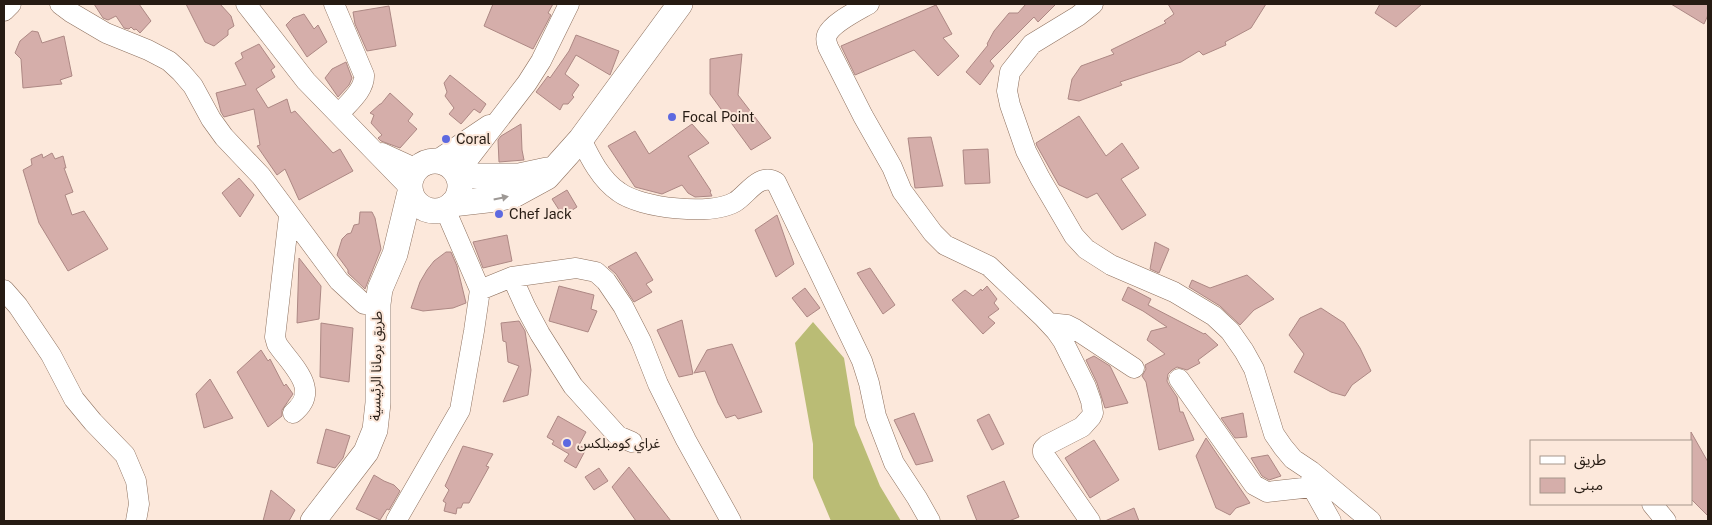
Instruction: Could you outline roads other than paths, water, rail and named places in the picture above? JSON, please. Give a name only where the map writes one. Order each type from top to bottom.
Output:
[{"type":"main road","points":[[445,208],[460,191],[457,175],[447,164],[418,178],[416,203],[426,210],[445,208],[514,195],[537,184],[556,168],[581,139],[680,4]]},
{"type":"main road","points":[[457,175],[518,176],[556,168]]},
{"type":"main road","name":"طريق برمانا الرئيسية","points":[[312,521],[366,452],[375,430],[378,403],[378,304],[380,289],[395,254],[418,178]]},
{"type":"main road","name":"طريق برمانا الرئيسية","points":[[395,254],[445,208]]},
{"type":"street","points":[[4,12],[11,4]]},
{"type":"street","points":[[60,4],[106,33],[148,50],[169,61],[182,72],[193,86],[211,119],[224,137],[261,176],[339,281],[364,304],[378,304]]},
{"type":"street","points":[[246,4],[306,81],[373,149],[418,178],[501,117]]},
{"type":"street","points":[[334,4],[364,75],[364,82],[361,88],[339,114]]},
{"type":"street","points":[[457,175],[541,61],[569,4]]},
{"type":"street","points":[[869,4],[841,21],[831,30],[826,40],[828,47],[863,116],[892,167],[902,191],[933,233],[945,246],[989,266],[1049,323],[1063,341],[1086,387],[1091,401],[1092,413],[1091,417],[1082,427],[1047,445],[1043,449],[1043,453],[1090,521]]},
{"type":"street","points":[[1092,4],[1078,16],[1032,44],[1010,72],[1007,91],[1026,151],[1074,236],[1086,249],[1112,264],[1174,292],[1214,316],[1230,331],[1254,370],[1274,434],[1311,479],[1370,521]]},
{"type":"street","points":[[581,139],[589,156],[611,186],[630,198],[652,204],[683,210],[711,208],[734,202],[754,184],[770,180],[776,182],[862,361],[876,416],[894,463],[930,521]]},
{"type":"street","points":[[396,521],[460,410],[474,331],[480,290],[445,208]]},
{"type":"street","points":[[289,216],[275,337],[277,344],[305,385],[306,396],[304,401],[293,413]]},
{"type":"street","points":[[480,290],[512,277],[576,268],[596,272],[606,281],[623,306],[641,341],[658,384],[686,440],[731,521]]},
{"type":"street","points":[[512,277],[540,334],[573,386],[618,436],[632,442]]},
{"type":"street","points":[[4,290],[22,312],[51,355],[74,399],[125,456],[136,481],[139,504],[136,521]]},
{"type":"street","points":[[1049,323],[1058,323],[1075,329],[1134,368]]},
{"type":"street","points":[[1179,379],[1254,486],[1267,492],[1311,479]]},
{"type":"street","points":[[1311,479],[1331,521]]},
{"type":"street","points":[[1653,505],[1666,521]]},
{"type":"place","name":"Focal Point","points":[[672,117]]},
{"type":"place","name":"Coral","points":[[446,139]]},
{"type":"place","name":"Chef Jack","points":[[499,214]]},
{"type":"place","name":"غراي كومبلكس","points":[[567,443]]}]
